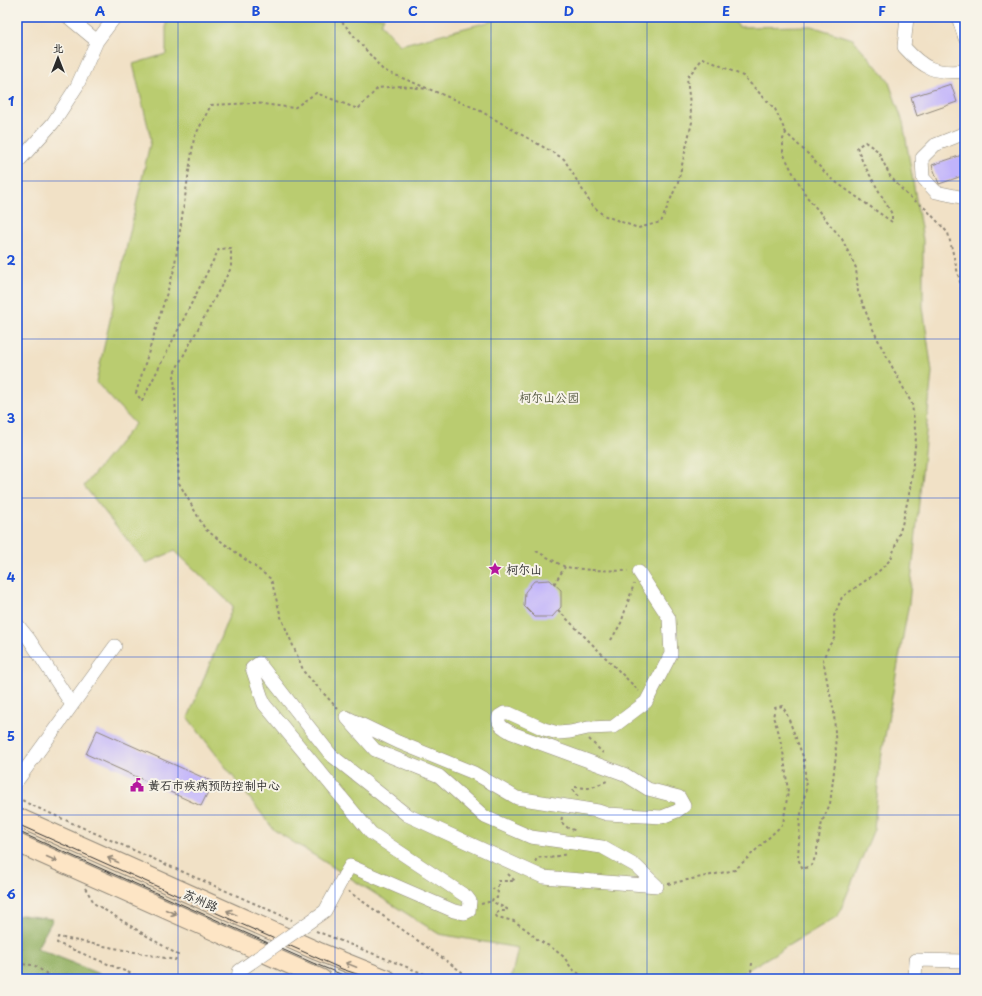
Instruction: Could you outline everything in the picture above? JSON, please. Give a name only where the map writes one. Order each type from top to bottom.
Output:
[{"type":"main road","name":"苏州路","points":[[17,817],[317,951],[387,979]]},
{"type":"main road","name":"苏州路","points":[[17,843],[322,979]]},
{"type":"street","points":[[68,17],[97,41]]},
{"type":"street","points":[[17,163],[53,123],[78,86],[97,41],[115,17]]},
{"type":"street","points":[[907,17],[904,47],[917,61],[931,69],[948,73],[965,71]]},
{"type":"street","points":[[958,17],[965,38]]},
{"type":"street","points":[[965,133],[935,145],[922,158],[923,178],[936,192],[965,198]]},
{"type":"street","points":[[346,717],[398,742],[474,773],[517,798],[577,803],[607,814],[662,817],[677,811],[684,806],[680,797],[648,789],[624,774],[512,732],[500,726],[498,720],[499,716],[504,713],[508,713],[544,729],[558,733],[588,728],[613,727],[646,702],[671,654],[669,618],[639,572]]},
{"type":"street","points":[[17,624],[30,639],[72,705]]},
{"type":"street","points":[[17,781],[115,646]]},
{"type":"street","points":[[238,979],[239,971],[325,911],[350,866],[454,911],[465,913],[469,911],[470,908],[470,901],[467,897],[371,833],[264,704],[252,668],[259,664],[330,755],[407,815],[543,877],[657,886]]},
{"type":"street","points":[[346,717],[375,750],[439,776],[485,817],[532,837],[602,847],[636,866],[657,886]]},
{"type":"street","points":[[914,979],[916,960],[965,961]]},
{"type":"path","points":[[338,17],[383,70],[476,109],[564,159],[591,204],[603,215],[638,228],[661,222],[678,182],[692,122],[687,78],[703,58],[743,76],[775,109],[786,133],[830,178],[892,222],[892,214],[863,163],[857,147],[865,142],[878,152],[890,176],[906,194],[926,209],[948,233],[962,286],[965,311]]},
{"type":"path","points":[[346,717],[304,672],[281,617],[271,579],[205,528],[180,483],[174,373],[231,268],[231,248],[219,249],[142,401],[136,393],[174,270],[194,138],[211,105],[255,103],[294,108],[316,93],[358,108],[378,88],[400,86],[428,88]]},
{"type":"path","points":[[657,886],[735,870],[784,824],[788,792],[784,756],[778,730],[773,717],[775,708],[782,706],[786,712],[804,759],[806,789],[800,819],[798,859],[803,869],[812,865],[816,855],[822,822],[830,804],[836,755],[834,711],[823,659],[835,637],[834,616],[842,597],[878,572],[891,559],[902,525],[910,490],[916,438],[912,404],[871,325],[858,292],[856,268],[842,239],[807,197],[783,152],[786,133]]},
{"type":"path","points":[[536,551],[565,567],[591,570],[639,572],[629,596],[621,623],[616,633],[610,640]]},
{"type":"path","points":[[554,584],[565,567]]},
{"type":"path","points":[[558,610],[647,699]]},
{"type":"path","points":[[588,728],[588,738],[604,755]]},
{"type":"path","points":[[592,846],[583,834],[568,828],[561,822],[563,814],[568,812],[577,803],[573,789],[575,787],[588,788],[602,782],[618,778],[624,774]]},
{"type":"path","points":[[17,797],[29,804],[297,922]]},
{"type":"path","points":[[574,856],[560,854],[549,858],[544,856],[537,858],[531,865],[514,863],[506,867],[508,875],[515,881],[498,881],[498,886],[493,888],[498,892],[498,896],[497,898],[493,898],[492,901],[507,909],[506,911],[500,911],[495,914],[497,917],[514,921],[538,940],[551,947],[564,957],[572,969],[587,979]]},
{"type":"path","points":[[344,876],[348,891],[462,972],[457,979]]},
{"type":"path","points":[[84,886],[95,904],[178,955],[175,960],[58,937],[57,943],[144,979]]},
{"type":"path","points":[[312,929],[438,979]]},
{"type":"path","points":[[752,962],[751,972],[754,979]]},
{"type":"path","points":[[17,964],[34,965],[54,979]]},
{"type":"green space","name":"柯尔山公园","points":[[166,17],[384,17],[381,24],[400,45],[507,17],[731,17],[739,27],[811,26],[853,39],[888,80],[903,122],[923,240],[923,307],[932,372],[909,603],[880,764],[874,829],[838,916],[732,979],[511,979],[518,948],[439,934],[274,830],[188,718],[233,606],[175,551],[146,563],[84,486],[135,424],[96,382],[151,139],[133,64],[166,54]]},
{"type":"green space","points":[[22,915],[53,919],[37,948],[111,979],[17,979],[17,916]]},
{"type":"building","points":[[951,84],[957,102],[917,116],[911,97]]},
{"type":"building","points":[[965,154],[965,175],[939,184],[932,165]]},
{"type":"building","points":[[550,580],[561,590],[561,607],[552,617],[535,617],[524,606],[525,592],[534,581]]},
{"type":"building","points":[[97,730],[213,782],[201,806],[86,754]]},
{"type":"tram line","points":[[17,824],[342,969],[371,979]]},
{"type":"tram line","points":[[17,831],[313,963],[353,979]]},
{"type":"place","name":"柯尔山","points":[[495,569]]},
{"type":"place","name":"黄石市疾病预防控制中心","points":[[137,785]]}]
